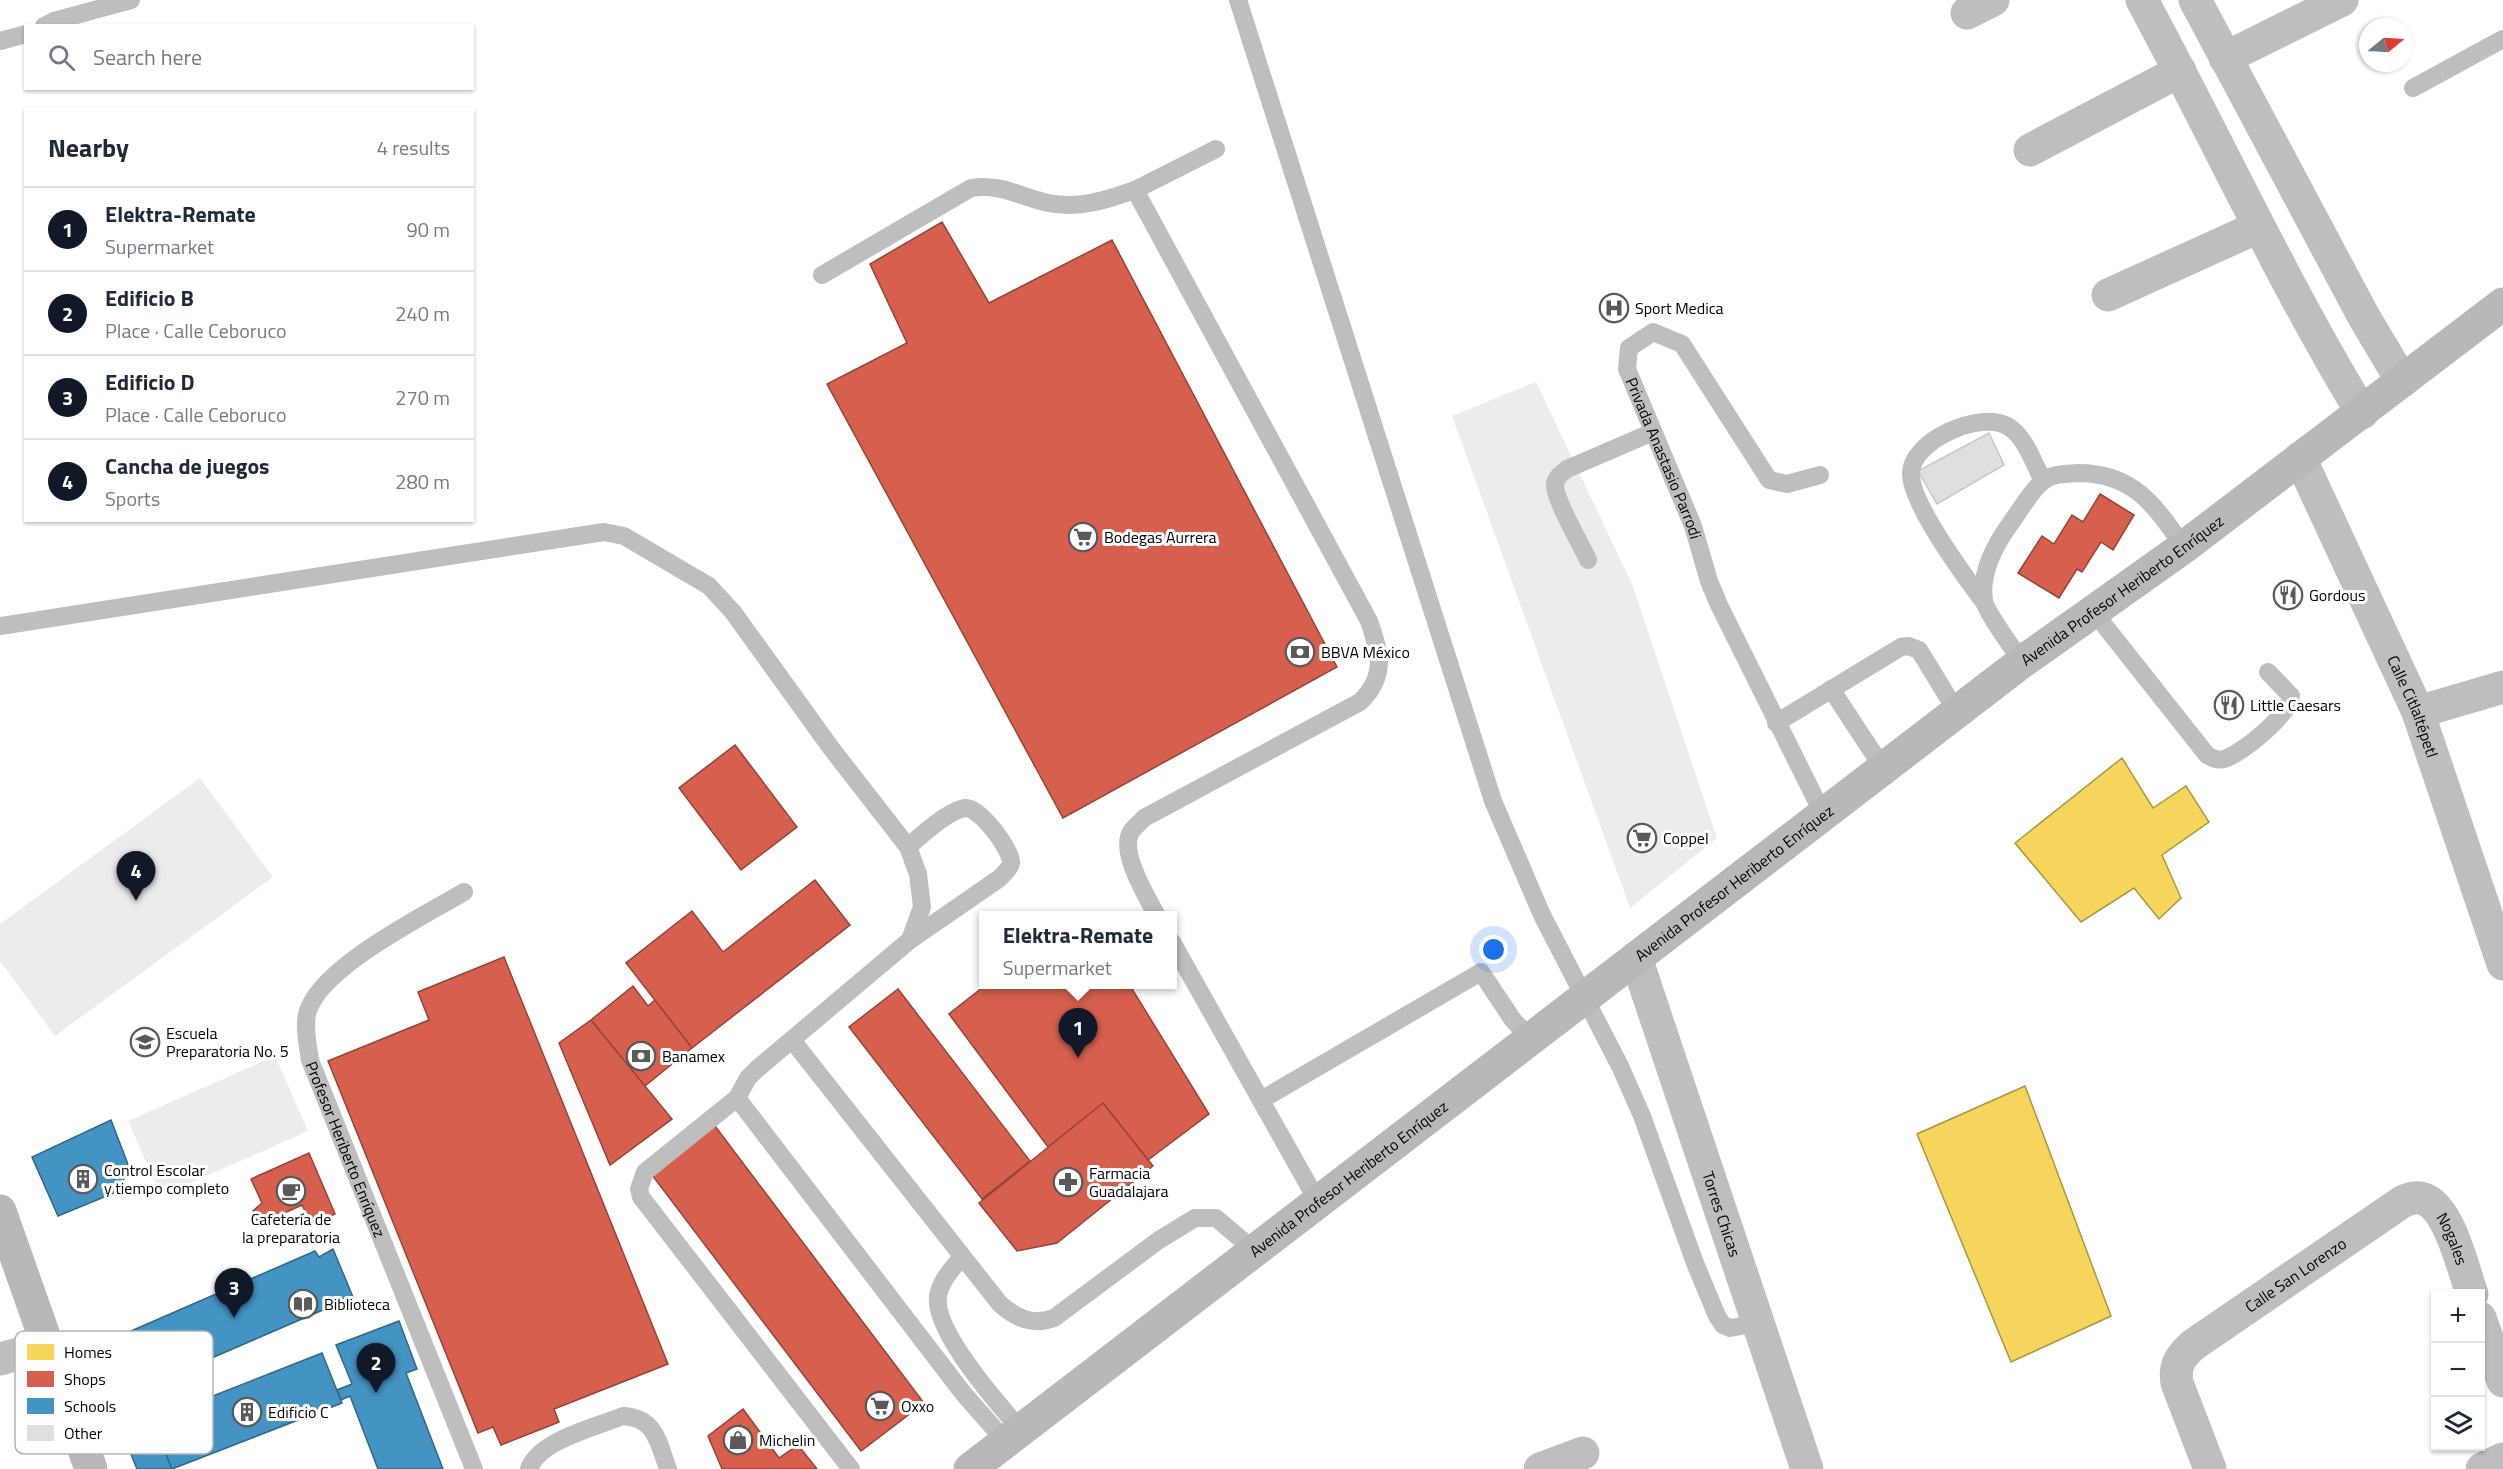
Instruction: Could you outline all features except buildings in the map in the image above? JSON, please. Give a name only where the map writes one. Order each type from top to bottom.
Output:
[{"type":"main road","name":"Avenida Profesor Heriberto Enríquez","points":[[970,1469],[2022,662],[2184,547],[2503,303]]},
{"type":"main road","points":[[0,1211],[8,1259],[41,1331]]},
{"type":"main road","points":[[86,1454],[91,1469]]},
{"type":"street","points":[[2142,0],[2258,227],[2329,359],[2361,413]]},
{"type":"street","points":[[2195,0],[2364,318],[2402,381]]},
{"type":"street","points":[[2225,58],[2342,0]]},
{"type":"street","points":[[2030,150],[2180,71]]},
{"type":"street","points":[[2108,295],[2258,227]]},
{"type":"street","name":"Calle Citlaltépetl","points":[[2300,458],[2418,712],[2503,964]]},
{"type":"street","points":[[2418,712],[2503,687]]},
{"type":"street","name":"Torres Chicas","points":[[1636,958],[1807,1469]]},
{"type":"street","name":"Nogales","points":[[2415,1197],[2424,1198],[2441,1213],[2470,1289]]},
{"type":"street","name":"Calle San Lorenzo","points":[[2210,1469],[2177,1383],[2176,1375],[2180,1358],[2193,1346],[2402,1202],[2415,1197]]},
{"type":"street","points":[[2485,1329],[2503,1381]]},
{"type":"street","points":[[0,1359],[15,1355]]},
{"type":"street","points":[[1539,1469],[1583,1453]]},
{"type":"street","points":[[2482,1469],[2503,1459]]},
{"type":"lane","points":[[48,24],[131,0]]},
{"type":"lane","points":[[1238,0],[1493,801],[1542,915],[1620,1066],[1642,1116],[1695,1263],[1717,1316],[1723,1325],[1730,1328],[1759,1323]]},
{"type":"lane","points":[[0,41],[24,35]]},
{"type":"lane","points":[[2413,88],[2503,39]]},
{"type":"lane","points":[[822,275],[971,188],[998,187],[1049,203],[1093,205],[1135,190],[1216,149]]},
{"type":"lane","points":[[1135,190],[1363,610],[1379,649],[1379,672],[1371,691],[1360,702],[1144,818],[1130,834],[1128,849],[1132,865],[1155,911]]},
{"type":"lane","name":"Privada Anastasio Parrodi","points":[[1820,475],[1787,484],[1769,480],[1682,344],[1653,332],[1629,348],[1627,369],[1693,526],[1713,589],[1776,723],[1823,814]]},
{"type":"lane","points":[[2022,662],[1984,602],[1953,561],[1927,515],[1911,475],[1913,465],[1927,444],[1960,426],[1989,421],[2008,427],[2023,442],[2043,481]]},
{"type":"lane","points":[[1588,560],[1558,498],[1555,483],[1558,476],[1653,432]]},
{"type":"lane","points":[[1984,602],[1987,569],[2005,531],[2043,481],[2055,475],[2098,473],[2114,477],[2142,494],[2184,547]]},
{"type":"lane","points":[[0,626],[604,532],[624,536],[709,586],[733,612],[831,748],[908,847],[918,874],[922,907],[910,940]]},
{"type":"lane","points":[[2093,611],[2206,755],[2213,758],[2225,759],[2243,750],[2287,709],[2291,696],[2268,672]]},
{"type":"lane","points":[[1776,723],[1901,647],[1916,648],[1958,712]]},
{"type":"lane","points":[[1831,689],[1883,768]]},
{"type":"lane","points":[[851,1469],[641,1197],[639,1189],[645,1173],[737,1098],[748,1078],[910,940],[1000,878],[1010,866],[1011,861],[992,827],[976,810],[967,807],[921,834],[908,847]]},
{"type":"lane","name":"Profesor Heriberto Enríquez","points":[[465,892],[352,960],[336,974],[320,989],[307,1014],[307,1031],[310,1060],[474,1469]]},
{"type":"lane","points":[[1177,949],[1318,1202]]},
{"type":"lane","points":[[1261,1100],[1481,972],[1513,1020],[1531,1039]]},
{"type":"lane","points":[[792,1040],[1000,1304],[1022,1320],[1040,1322],[1054,1318],[1159,1240],[1195,1218],[1216,1218],[1254,1251]]},
{"type":"lane","points":[[737,1098],[963,1393],[1013,1436]]},
{"type":"lane","points":[[962,1257],[944,1278],[938,1296],[941,1318],[1013,1436]]},
{"type":"lane","points":[[529,1469],[534,1458],[548,1446],[622,1416],[633,1416],[649,1424],[668,1469]]},
{"type":"shaded area","points":[[1536,382],[1632,584],[1717,838],[1630,908],[1452,416]]},
{"type":"shaded area","points":[[200,778],[273,877],[55,1036],[0,961],[0,924]]},
{"type":"shaded area","points":[[275,1056],[308,1131],[161,1196],[128,1121]]},
{"type":"place","name":"Sport Medica","points":[[1614,308]]},
{"type":"place","name":"Bodegas Aurrera","points":[[1083,537]]},
{"type":"place","name":"Gordous","points":[[2288,595]]},
{"type":"place","name":"BBVA México","points":[[1300,652]]},
{"type":"place","name":"Little Caesars","points":[[2229,705]]},
{"type":"place","name":"Coppel","points":[[1642,838]]},
{"type":"place","name":"Cancha de juegos","points":[[136,901]]},
{"type":"place","name":"Escuela Preparatoria No. 5","points":[[145,1042]]},
{"type":"place","name":"Banamex","points":[[641,1056]]},
{"type":"place","name":"Elektra-Remate","points":[[1078,1058]]},
{"type":"place","name":"Control Escolar y tiempo completo","points":[[83,1179]]},
{"type":"place","name":"Farmacia Guadalajara","points":[[1068,1182]]},
{"type":"place","name":"Cafetería de la preparatoria","points":[[291,1191]]},
{"type":"place","name":"Biblioteca","points":[[303,1304]]},
{"type":"place","name":"Edificio D","points":[[234,1318]]},
{"type":"place","name":"Edificio B","points":[[376,1393]]},
{"type":"place","name":"Oxxo","points":[[880,1406]]},
{"type":"place","name":"Edificio C","points":[[247,1412]]},
{"type":"place","name":"Michelin","points":[[738,1440]]}]
